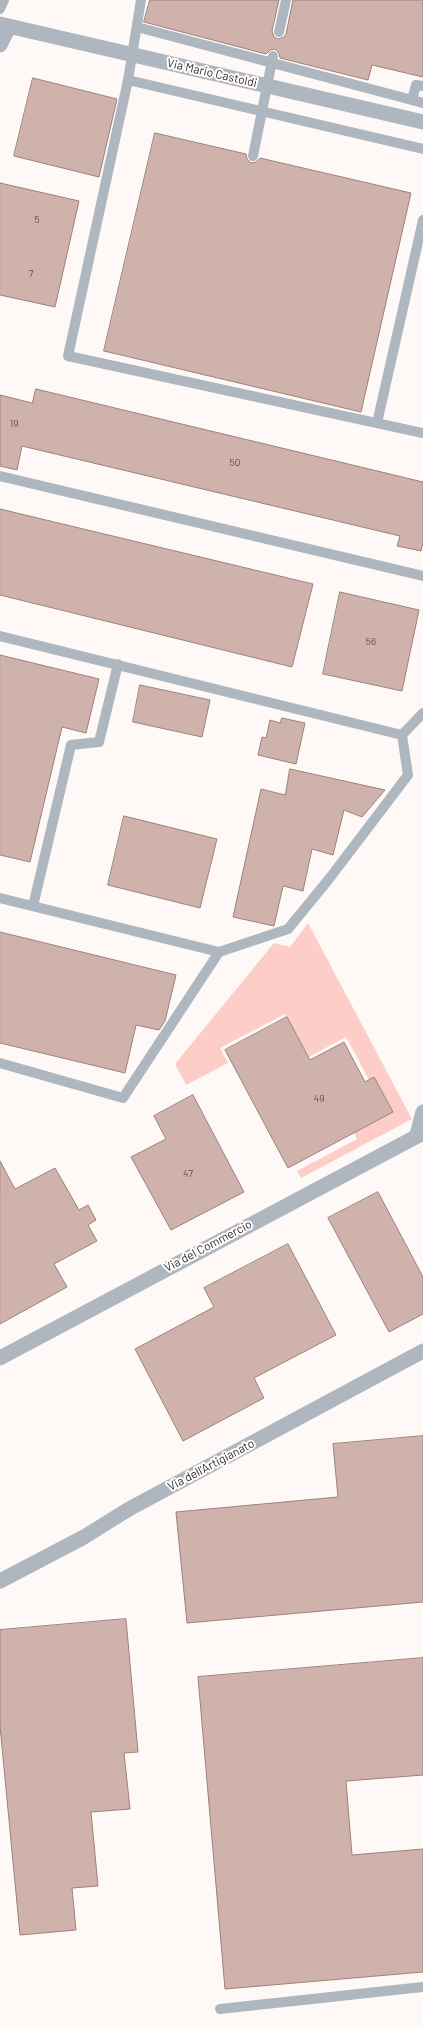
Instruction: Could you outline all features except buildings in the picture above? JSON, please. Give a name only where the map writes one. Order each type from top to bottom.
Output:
[{"type":"street","points":[[0,45],[4,26]]},
{"type":"street","name":"Via Mario Castoldi","points":[[4,26],[423,122]]},
{"type":"street","points":[[421,1133],[423,1112]]},
{"type":"street","name":"Via del Commercio","points":[[0,1358],[421,1133]]},
{"type":"street","name":"Via dell'Artigianato","points":[[0,1581],[84,1536],[128,1509],[423,1351]]},
{"type":"lane","points":[[0,10],[4,0]]},
{"type":"lane","points":[[141,0],[128,80],[68,356],[210,382],[423,433]]},
{"type":"lane","points":[[279,32],[286,0]]},
{"type":"lane","points":[[137,27],[272,59],[423,103]]},
{"type":"lane","points":[[254,156],[272,59]]},
{"type":"lane","points":[[128,80],[423,149]]},
{"type":"lane","points":[[412,100],[416,85],[423,86]]},
{"type":"lane","points":[[377,423],[423,220]]},
{"type":"lane","points":[[0,476],[423,576]]},
{"type":"lane","points":[[0,636],[402,735]]},
{"type":"lane","points":[[33,906],[72,745],[99,742],[118,664]]},
{"type":"lane","points":[[402,735],[423,713]]},
{"type":"lane","points":[[0,898],[219,952],[288,929],[329,879],[408,775],[402,735]]},
{"type":"lane","points":[[0,1063],[123,1098],[219,952]]},
{"type":"lane","points":[[220,2009],[423,1987]]},
{"type":"shaded area","points":[[308,923],[412,1119],[301,1178],[297,1171],[357,1139],[354,1132],[393,1112],[374,1077],[369,1080],[346,1037],[309,1057],[285,1014],[220,1048],[228,1063],[186,1085],[175,1064],[274,943],[290,947]]}]
